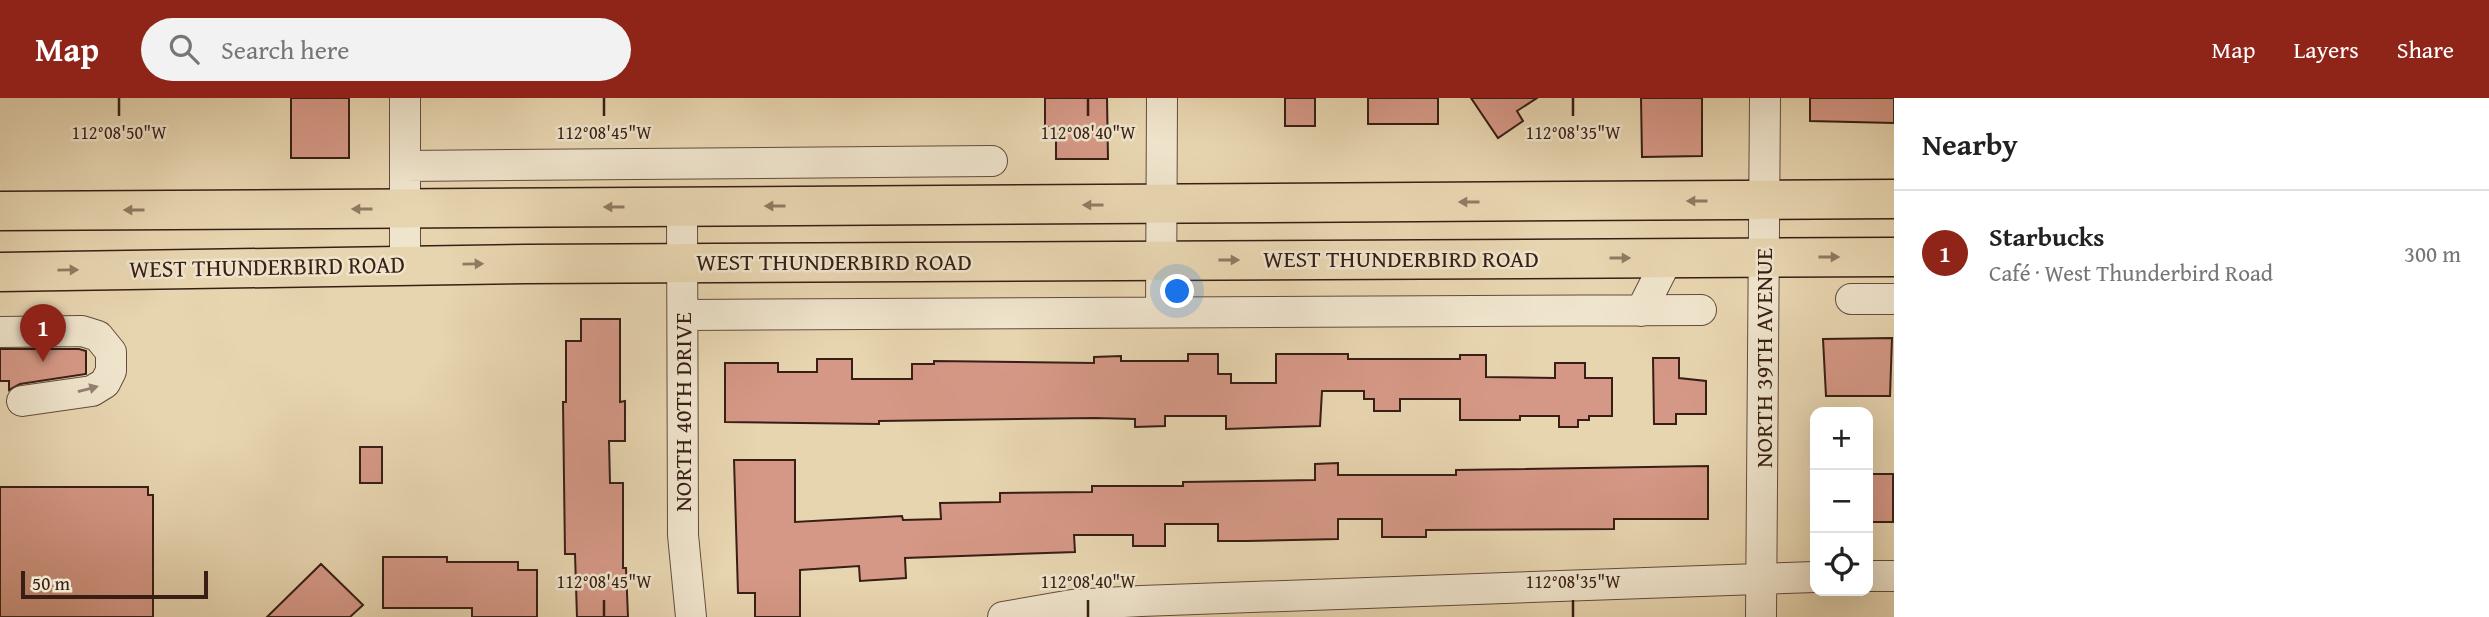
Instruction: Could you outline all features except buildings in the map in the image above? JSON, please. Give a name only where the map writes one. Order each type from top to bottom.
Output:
[{"type":"main road","points":[[0,212],[1894,200]]},
{"type":"main road","name":"WEST THUNDERBIRD ROAD","points":[[0,272],[405,265],[1668,258],[1765,258],[1888,268]]},
{"type":"street","points":[[405,98],[405,265]]},
{"type":"street","points":[[1161,312],[1162,98]]},
{"type":"street","name":"NORTH 39TH AVENUE","points":[[1761,617],[1765,98]]},
{"type":"street","points":[[405,166],[992,161]]},
{"type":"street","points":[[926,162],[959,205]]},
{"type":"street","name":"NORTH 40TH DRIVE","points":[[682,206],[683,535],[691,617]]},
{"type":"street","points":[[1641,311],[1668,258]]},
{"type":"street","points":[[1851,299],[1894,299]]},
{"type":"street","points":[[683,315],[1701,310]]},
{"type":"street","points":[[0,332],[82,331],[98,336],[111,352],[111,372],[105,383],[92,391],[22,401]]},
{"type":"street","points":[[1873,576],[1894,576]]},
{"type":"street","points":[[1003,617],[1072,605],[1141,601],[1810,577]]},
{"type":"place","name":"Starbucks","points":[[43,362]]}]
